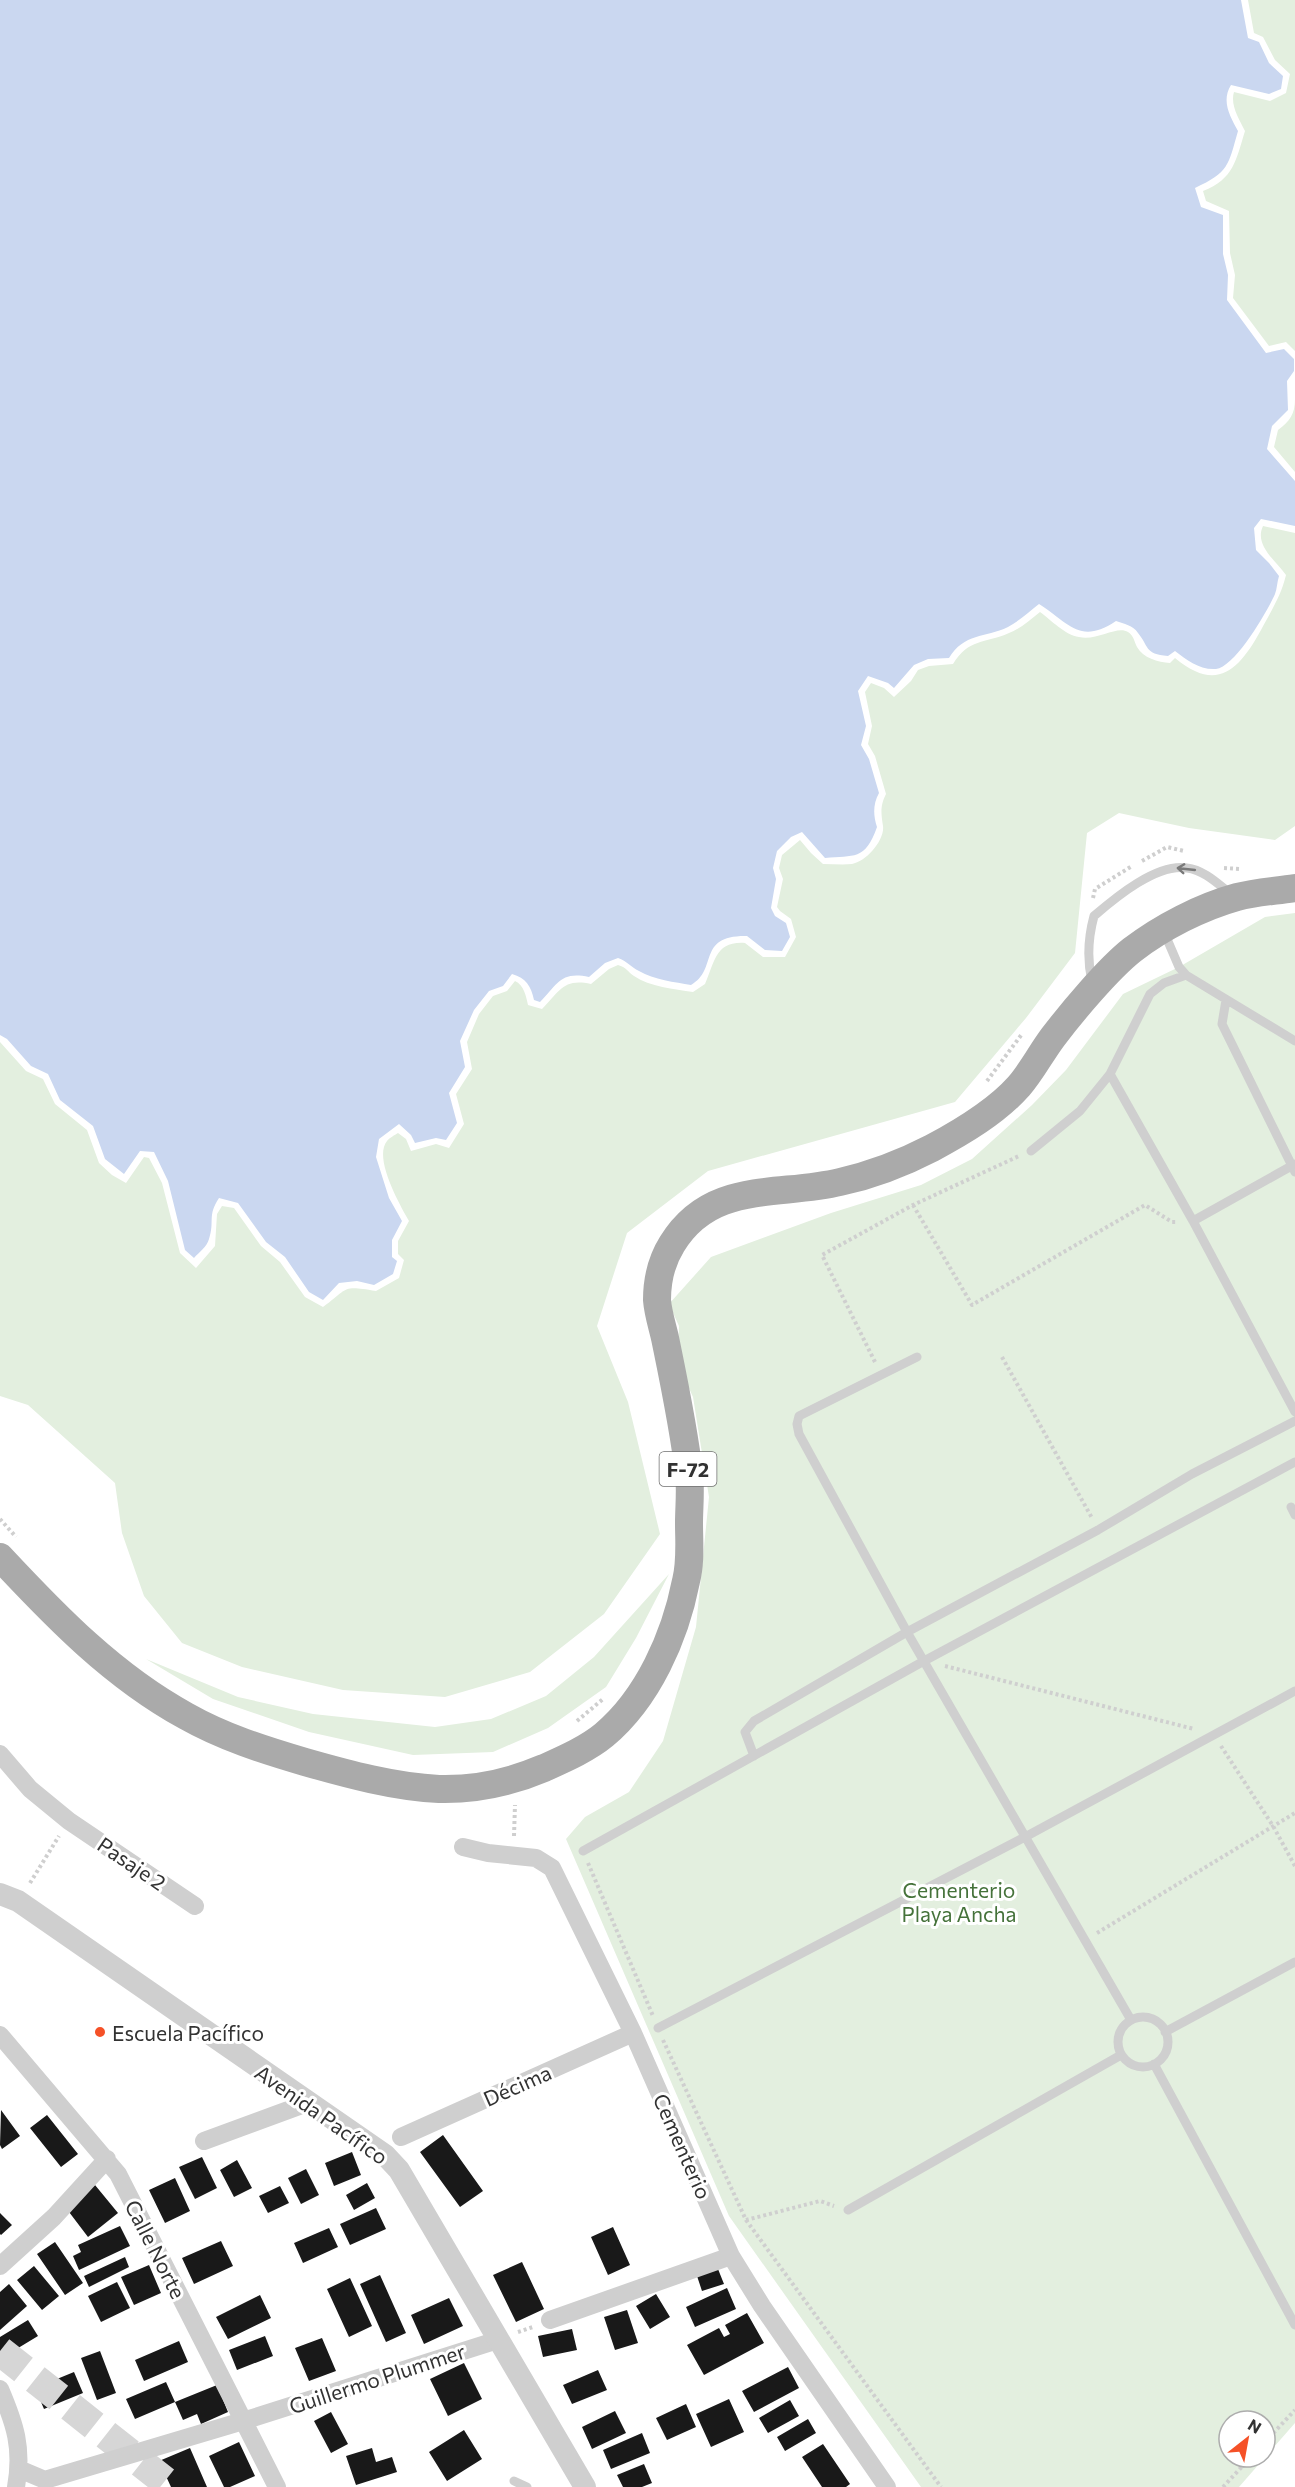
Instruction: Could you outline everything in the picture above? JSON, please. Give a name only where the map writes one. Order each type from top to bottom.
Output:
[{"type":"main road","name":"F-72","points":[[11,1551],[41,1601],[108,1664],[184,1716],[228,1737],[328,1768],[402,1785],[440,1789],[478,1787],[515,1780],[564,1759],[601,1738],[622,1718],[661,1658],[680,1607],[688,1576],[689,1477],[657,1302],[661,1270],[674,1240],[696,1216],[723,1200],[754,1193],[804,1189],[838,1183],[891,1166],[949,1139],[984,1116],[1017,1089],[1052,1038],[1129,952],[1186,917],[1235,897],[1295,888]]},
{"type":"street","name":"Pasaje 2","points":[[0,1754],[30,1789],[69,1821],[195,1906]]},
{"type":"street","name":"Cementerio","points":[[463,1847],[488,1853],[536,1858],[552,1868],[633,2033],[731,2256],[762,2306],[887,2487]]},
{"type":"street","name":"Avenida Pacífico","points":[[9,1898],[385,2155],[399,2170],[585,2487]]},
{"type":"street","name":"Décima","points":[[401,2137],[633,2033]]},
{"type":"street","name":"Calle Norte","points":[[0,2035],[118,2174],[277,2487]]},
{"type":"street","points":[[204,2141],[310,2103]]},
{"type":"street","points":[[0,2266],[54,2217],[107,2159]]},
{"type":"street","points":[[550,2320],[731,2256]]},
{"type":"street","name":"Guillermo Plummer","points":[[17,2478],[47,2483],[498,2340]]},
{"type":"street","points":[[0,2389],[15,2425],[17,2478]]},
{"type":"lane","points":[[1094,990],[1089,967],[1090,934],[1094,916],[1112,901],[1162,870],[1181,868],[1203,873],[1235,897]]},
{"type":"lane","points":[[1163,930],[1179,967],[1186,975],[1295,1041]]},
{"type":"lane","points":[[1031,1151],[1080,1111],[1110,1074],[1150,994],[1164,983],[1186,975]]},
{"type":"lane","points":[[1193,1221],[1294,1168],[1222,1024],[1226,1000]]},
{"type":"lane","points":[[1110,1074],[1193,1221],[1295,1412]]},
{"type":"lane","points":[[917,1357],[799,1416],[797,1424],[799,1434],[907,1632],[1131,2020]]},
{"type":"lane","points":[[754,1756],[745,1732],[748,1726],[907,1632],[1098,1530],[1191,1474],[1295,1421]]},
{"type":"lane","points":[[583,1851],[924,1661],[1295,1462]]},
{"type":"lane","points":[[658,2028],[1025,1837],[1295,1691]]},
{"type":"lane","points":[[1165,2032],[1295,1962]]},
{"type":"lane","points":[[1150,2019],[1159,2024],[1165,2032],[1166,2050],[1162,2058],[1154,2064],[1136,2066],[1122,2055],[1118,2046],[1118,2036],[1131,2020],[1150,2019]]},
{"type":"lane","points":[[848,2210],[1122,2055]]},
{"type":"lane","points":[[1154,2064],[1295,2325]]},
{"type":"lane","points":[[514,2481],[527,2487]]},
{"type":"path","points":[[882,1374],[822,1255],[913,1205],[1031,1151]]},
{"type":"path","points":[[913,1205],[972,1305],[1145,1205],[1172,1222],[1193,1221]]},
{"type":"path","points":[[1002,1358],[1098,1530]]},
{"type":"path","points":[[0,1519],[11,1551]]},
{"type":"path","points":[[924,1661],[1213,1734],[1274,1826],[1295,1866]]},
{"type":"path","points":[[571,1725],[609,1692]]},
{"type":"path","points":[[514,1855],[515,1780]]},
{"type":"path","points":[[1084,1941],[1295,1813]]},
{"type":"path","points":[[9,1898],[69,1821]]},
{"type":"path","points":[[583,1851],[658,2028],[746,2220],[941,2487]]},
{"type":"path","points":[[746,2220],[820,2201],[848,2210]]},
{"type":"path","points":[[498,2340],[550,2320]]},
{"type":"path","points":[[1277,2429],[1295,2410]]},
{"type":"path","points":[[1222,2487],[1239,2469]]},
{"type":"green space","points":[[1248,0],[1295,0],[1295,351],[1286,342],[1269,346],[1233,298],[1235,275],[1230,253],[1229,211],[1206,201],[1203,191],[1221,181],[1228,174],[1239,151],[1245,131],[1234,107],[1234,92],[1270,101],[1286,93],[1290,74],[1275,60],[1263,37],[1254,33]]},
{"type":"green space","points":[[1295,399],[1295,472],[1274,447],[1278,430],[1293,413]]},
{"type":"green space","points":[[1263,526],[1295,533],[1295,826],[1275,840],[1189,828],[1119,813],[1087,833],[1075,953],[1026,1018],[955,1102],[708,1171],[627,1233],[597,1326],[628,1402],[660,1534],[604,1614],[530,1672],[445,1697],[343,1690],[242,1667],[182,1643],[144,1596],[122,1533],[115,1483],[28,1405],[0,1396],[0,1042],[26,1071],[43,1079],[55,1104],[87,1130],[99,1163],[112,1175],[126,1183],[144,1157],[149,1158],[162,1183],[180,1253],[196,1268],[215,1246],[217,1214],[222,1206],[234,1208],[261,1246],[280,1262],[305,1297],[323,1307],[351,1288],[376,1291],[399,1278],[404,1260],[398,1254],[398,1241],[409,1221],[385,1170],[384,1149],[388,1140],[398,1133],[406,1139],[411,1151],[436,1144],[449,1148],[464,1124],[456,1094],[472,1069],[467,1042],[479,1014],[493,996],[507,991],[515,981],[523,988],[528,1005],[542,1009],[563,987],[574,983],[591,984],[609,969],[618,965],[647,983],[693,992],[705,984],[718,954],[728,945],[745,943],[763,957],[785,957],[796,937],[791,919],[777,907],[783,879],[779,868],[782,855],[800,840],[823,864],[852,864],[874,850],[883,832],[881,813],[886,794],[875,756],[868,744],[872,726],[865,692],[871,683],[884,688],[894,697],[911,681],[918,670],[929,666],[953,664],[971,646],[1013,631],[1040,612],[1074,636],[1086,638],[1124,630],[1132,635],[1140,651],[1151,659],[1170,663],[1175,658],[1203,674],[1215,675],[1226,672],[1235,666],[1253,644],[1275,603],[1286,575],[1263,546],[1261,533]]},
{"type":"green space","name":"Cementerio Playa Ancha","points":[[1295,913],[1295,2423],[1277,2444],[1277,2409],[1217,2409],[1217,2469],[1255,2469],[1239,2487],[921,2487],[729,2216],[566,1839],[585,1817],[629,1792],[663,1741],[696,1627],[709,1497],[693,1397],[678,1364],[679,1326],[669,1304],[711,1257],[831,1213],[921,1185],[972,1159],[1032,1105],[1066,1070],[1123,994],[1179,967],[1265,917]]},
{"type":"green space","points":[[669,1574],[636,1638],[606,1687],[548,1728],[493,1752],[413,1755],[309,1732],[213,1699],[146,1659],[238,1697],[313,1714],[435,1727],[491,1719],[546,1696],[594,1657]]},
{"type":"water","points":[[0,0],[1241,0],[1248,38],[1259,42],[1269,63],[1283,76],[1281,89],[1269,94],[1231,85],[1227,103],[1238,131],[1232,152],[1226,167],[1221,172],[1195,188],[1201,207],[1223,215],[1223,254],[1228,275],[1227,300],[1266,353],[1284,349],[1294,359],[1294,371],[1287,381],[1288,410],[1272,426],[1267,449],[1295,481],[1295,526],[1261,519],[1254,528],[1256,550],[1279,576],[1275,594],[1258,625],[1241,649],[1224,666],[1216,669],[1199,666],[1175,651],[1168,656],[1151,651],[1131,626],[1116,621],[1104,628],[1084,631],[1067,624],[1039,604],[1008,627],[961,644],[949,658],[928,659],[914,665],[894,688],[888,683],[868,676],[858,691],[866,726],[861,745],[869,759],[879,793],[874,810],[877,827],[868,846],[851,856],[825,858],[802,832],[791,837],[777,851],[773,868],[776,879],[771,908],[775,916],[786,923],[790,937],[782,951],[765,950],[747,936],[731,937],[714,947],[704,970],[691,985],[651,977],[618,958],[605,963],[589,977],[565,978],[540,1002],[534,1000],[524,980],[512,974],[503,986],[489,991],[474,1010],[460,1041],[465,1067],[449,1093],[457,1123],[446,1140],[436,1138],[415,1143],[411,1135],[399,1124],[379,1139],[376,1157],[389,1198],[402,1221],[392,1240],[392,1257],[397,1261],[393,1274],[374,1285],[357,1281],[339,1283],[323,1300],[309,1292],[285,1257],[266,1242],[238,1203],[219,1198],[213,1209],[208,1242],[194,1258],[185,1250],[168,1181],[154,1152],[140,1151],[124,1174],[105,1159],[93,1126],[60,1100],[48,1074],[31,1066],[7,1039],[0,1035]]},
{"type":"building","points":[[1,2110],[20,2136],[2,2149],[0,2145]]},
{"type":"building","points":[[47,2115],[78,2154],[61,2167],[30,2128]]},
{"type":"building","points":[[443,2135],[483,2191],[460,2207],[420,2152]]},
{"type":"building","points":[[352,2152],[361,2175],[334,2186],[325,2163]]},
{"type":"building","points":[[202,2157],[217,2188],[195,2199],[179,2167]]},
{"type":"building","points":[[237,2160],[252,2188],[234,2197],[220,2170]]},
{"type":"building","points":[[306,2169],[319,2195],[301,2204],[288,2178]]},
{"type":"building","points":[[175,2178],[190,2211],[165,2223],[149,2190]]},
{"type":"building","points":[[367,2183],[375,2198],[354,2210],[346,2195]]},
{"type":"building","points":[[95,2185],[118,2213],[88,2237],[66,2208]]},
{"type":"building","points":[[280,2186],[289,2203],[268,2213],[259,2196]]},
{"type":"building","points":[[376,2208],[386,2229],[350,2245],[340,2224]]},
{"type":"building","points":[[0,2213],[12,2225],[1,2235],[0,2234]]},
{"type":"building","points":[[120,2226],[130,2246],[79,2270],[73,2256],[81,2252],[78,2245]]},
{"type":"building","points":[[613,2227],[630,2265],[608,2275],[591,2237]]},
{"type":"building","points":[[329,2228],[338,2247],[303,2263],[294,2243]]},
{"type":"building","points":[[221,2241],[233,2266],[194,2284],[182,2258]]},
{"type":"building","points":[[55,2242],[83,2283],[65,2295],[37,2254]]},
{"type":"building","points":[[125,2257],[129,2267],[89,2287],[84,2276]]},
{"type":"building","points":[[522,2262],[544,2309],[516,2322],[493,2275]]},
{"type":"building","points":[[149,2265],[161,2293],[134,2305],[121,2277]]},
{"type":"building","points":[[34,2266],[59,2296],[42,2310],[17,2280]]},
{"type":"building","points":[[718,2269],[724,2284],[702,2291],[697,2276]]},
{"type":"building","points":[[380,2275],[406,2333],[386,2342],[360,2284]]},
{"type":"building","points":[[350,2278],[372,2326],[349,2337],[327,2289]]},
{"type":"building","points":[[117,2282],[130,2308],[101,2322],[88,2296]]},
{"type":"building","points":[[9,2284],[27,2306],[0,2330],[0,2292]]},
{"type":"building","points":[[727,2288],[736,2309],[695,2327],[686,2307]]},
{"type":"building","points":[[656,2294],[670,2317],[650,2329],[636,2306]]},
{"type":"building","points":[[260,2295],[271,2318],[228,2339],[216,2317]]},
{"type":"building","points":[[449,2298],[463,2326],[424,2344],[411,2315]]},
{"type":"building","points":[[627,2310],[638,2343],[615,2350],[604,2317]]},
{"type":"building","points":[[747,2313],[764,2343],[704,2375],[687,2345],[719,2328],[724,2337],[730,2334],[725,2325]]},
{"type":"building","points":[[28,2320],[38,2336],[0,2359],[0,2337]]},
{"type":"building","points":[[572,2329],[577,2350],[543,2357],[538,2336]]},
{"type":"building","points":[[265,2336],[273,2356],[237,2370],[229,2350]]},
{"type":"building","points":[[322,2338],[336,2371],[309,2381],[295,2348]]},
{"type":"building","points":[[179,2341],[188,2362],[144,2381],[135,2360]]},
{"type":"building","points":[[100,2351],[116,2393],[97,2400],[81,2358]]},
{"type":"building","points":[[464,2363],[482,2399],[448,2416],[430,2379]]},
{"type":"building","points":[[788,2367],[799,2388],[754,2412],[742,2391]]},
{"type":"building","points":[[598,2370],[607,2390],[572,2404],[563,2385]]},
{"type":"building","points":[[74,2372],[83,2393],[44,2409],[35,2388]]},
{"type":"building","points":[[166,2382],[175,2402],[135,2419],[126,2399]]},
{"type":"building","points":[[217,2385],[228,2412],[201,2424],[197,2414],[183,2420],[175,2402]]},
{"type":"building","points":[[729,2399],[744,2432],[711,2447],[696,2414]]},
{"type":"building","points":[[790,2400],[799,2416],[768,2433],[759,2418]]},
{"type":"building","points":[[686,2404],[696,2427],[667,2440],[656,2418]]},
{"type":"building","points":[[615,2411],[626,2433],[592,2449],[582,2427]]},
{"type":"building","points":[[331,2412],[348,2444],[331,2453],[314,2421]]},
{"type":"building","points":[[808,2419],[816,2433],[785,2451],[777,2437]]},
{"type":"building","points":[[464,2430],[482,2459],[447,2481],[429,2452]]},
{"type":"building","points":[[642,2433],[650,2453],[611,2469],[603,2450]]},
{"type":"building","points":[[239,2442],[255,2476],[230,2487],[224,2487],[209,2456]]},
{"type":"building","points":[[823,2444],[850,2484],[846,2487],[822,2487],[802,2457]]},
{"type":"building","points":[[190,2448],[207,2487],[171,2487],[159,2461]]},
{"type":"building","points":[[372,2448],[376,2462],[392,2457],[397,2472],[356,2485],[346,2456]]},
{"type":"building","points":[[644,2464],[652,2483],[642,2487],[623,2487],[617,2475]]},
{"type":"tunnel","points":[[0,2351],[172,2487]]},
{"type":"place","name":"Escuela Pacífico","points":[[100,2032]]}]
